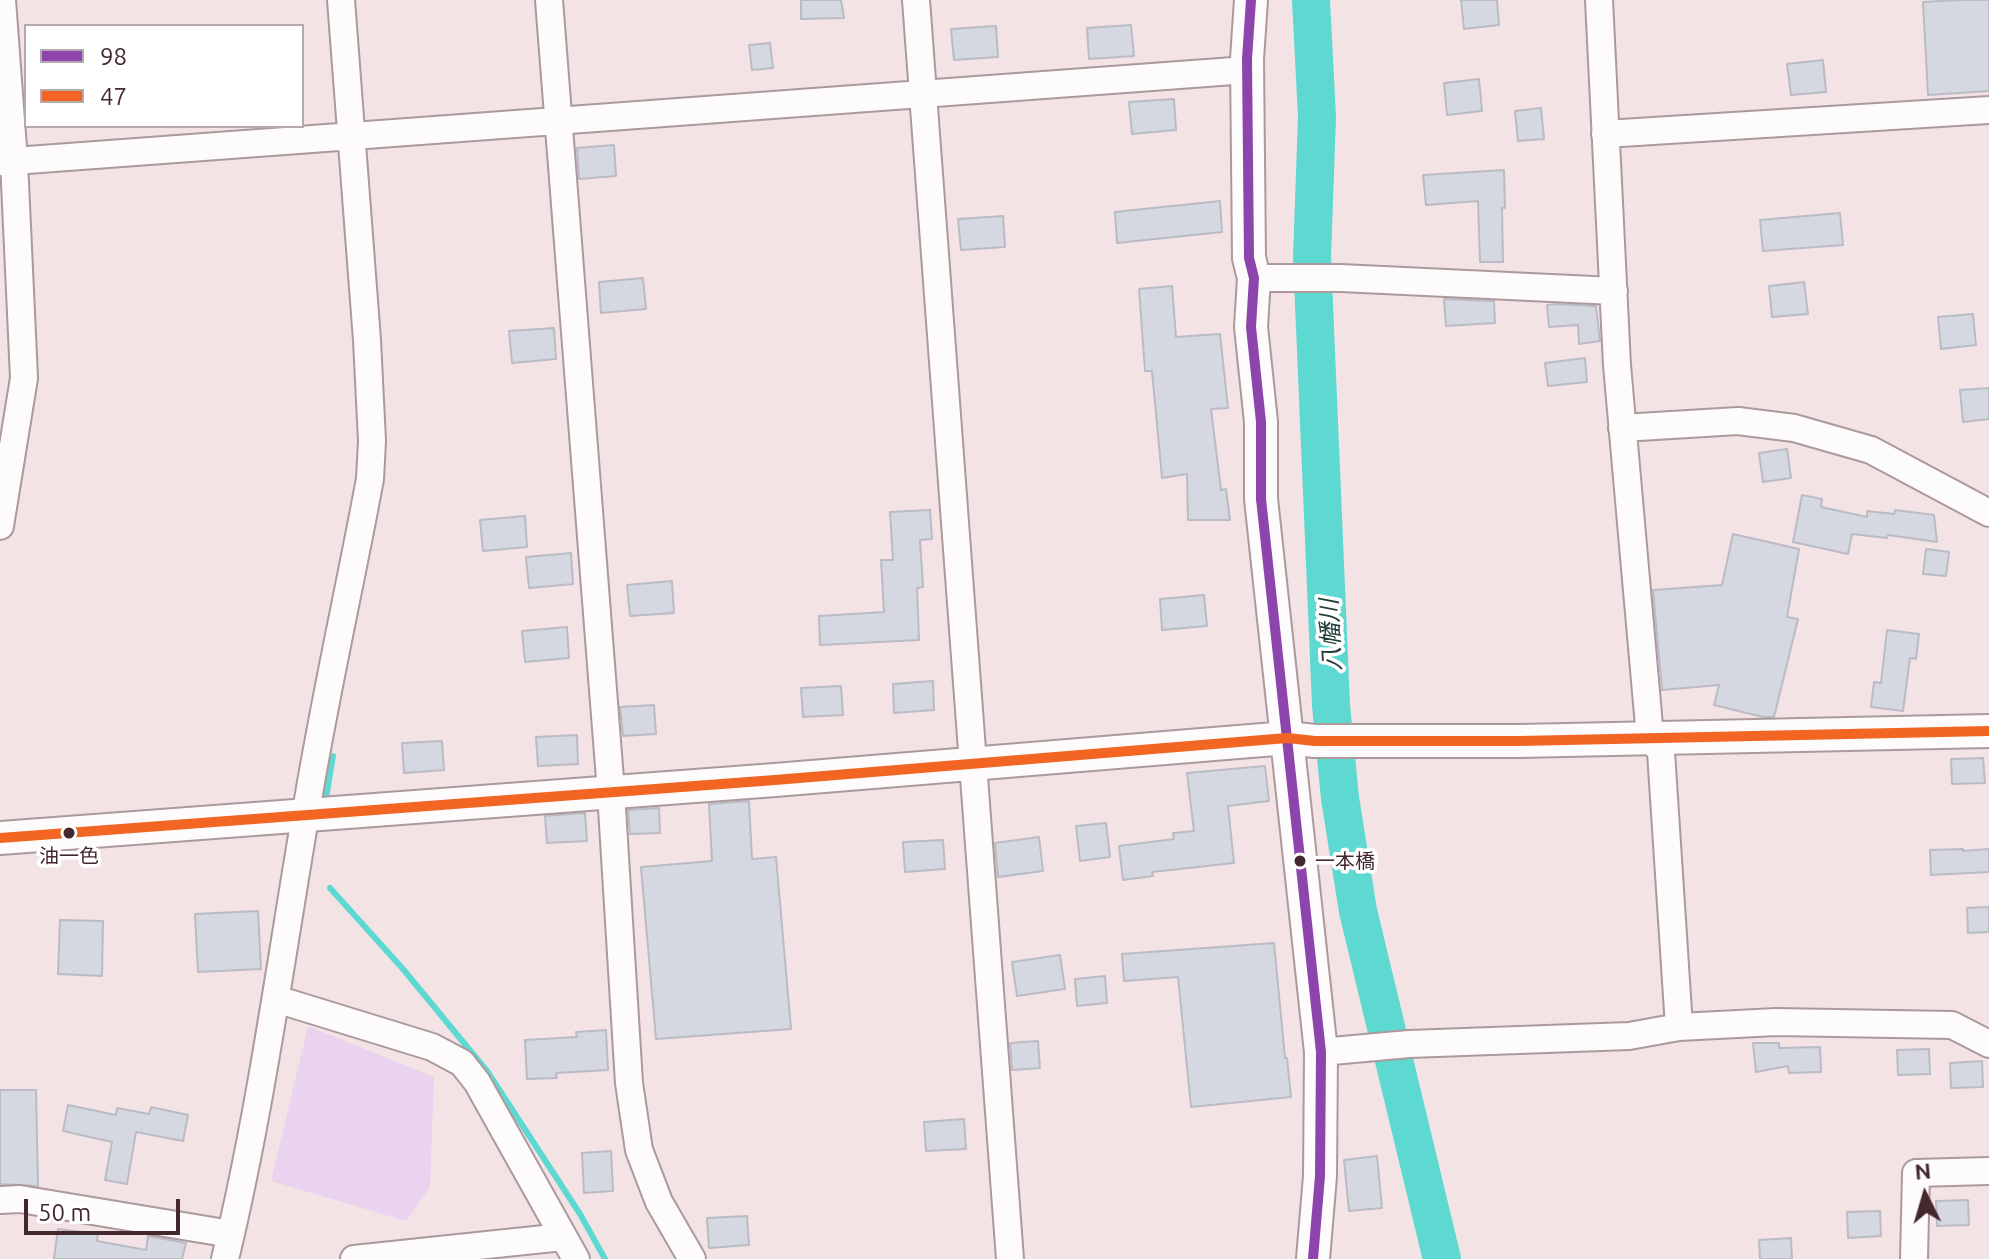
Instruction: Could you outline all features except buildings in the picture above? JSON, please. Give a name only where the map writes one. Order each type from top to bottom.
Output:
[{"type":"street","points":[[0,526],[24,378],[7,161],[2,0]]},
{"type":"street","points":[[0,1200],[20,1199],[228,1246],[276,999],[305,814],[370,479],[372,441],[367,340],[341,0]]},
{"type":"street","points":[[549,0],[611,792],[629,1083],[639,1150],[659,1202],[692,1259]]},
{"type":"street","points":[[916,0],[1010,1259]]},
{"type":"street","points":[[1251,0],[1247,70],[1249,258],[1254,278],[1251,327],[1261,422],[1261,499],[1301,739],[1321,1052],[1320,1176],[1313,1259]]},
{"type":"street","points":[[1599,0],[1622,428],[1650,737],[1661,752],[1679,1027]]},
{"type":"street","points":[[7,161],[1247,70]]},
{"type":"street","points":[[1605,134],[1989,110]]},
{"type":"street","points":[[1254,278],[1341,278],[1614,291]]},
{"type":"street","points":[[1622,428],[1738,421],[1794,428],[1871,450],[1989,513]]},
{"type":"street","points":[[0,838],[1301,739],[1989,731]]},
{"type":"street","points":[[276,999],[432,1047],[462,1063],[477,1082],[570,1248],[354,1259]]},
{"type":"street","points":[[1321,1052],[1409,1044],[1629,1036],[1679,1027],[1776,1022],[1952,1025],[1989,1044]]},
{"type":"street","points":[[1914,1259],[1916,1173],[1989,1171]]},
{"type":"shaded area","points":[[308,1026],[434,1077],[430,1187],[406,1221],[271,1181]]},
{"type":"waterway","name":"八幡川","points":[[1311,0],[1317,117],[1312,257],[1331,705],[1340,798],[1358,911],[1442,1259]]},
{"type":"waterway","points":[[326,798],[333,756]]},
{"type":"waterway","points":[[330,888],[403,969],[487,1071],[580,1214],[605,1259]]},
{"type":"transit line","name":"98","points":[[1251,0],[1247,59],[1249,258],[1254,278],[1251,327],[1261,422],[1261,499],[1321,1052],[1320,1176],[1313,1259]]},
{"type":"transit line","name":"47","points":[[0,838],[1287,738],[1315,741],[1519,741],[1989,731]]},
{"type":"place","name":"油一色","points":[[69,833]]},
{"type":"place","name":"一本橋","points":[[1300,861]]}]
